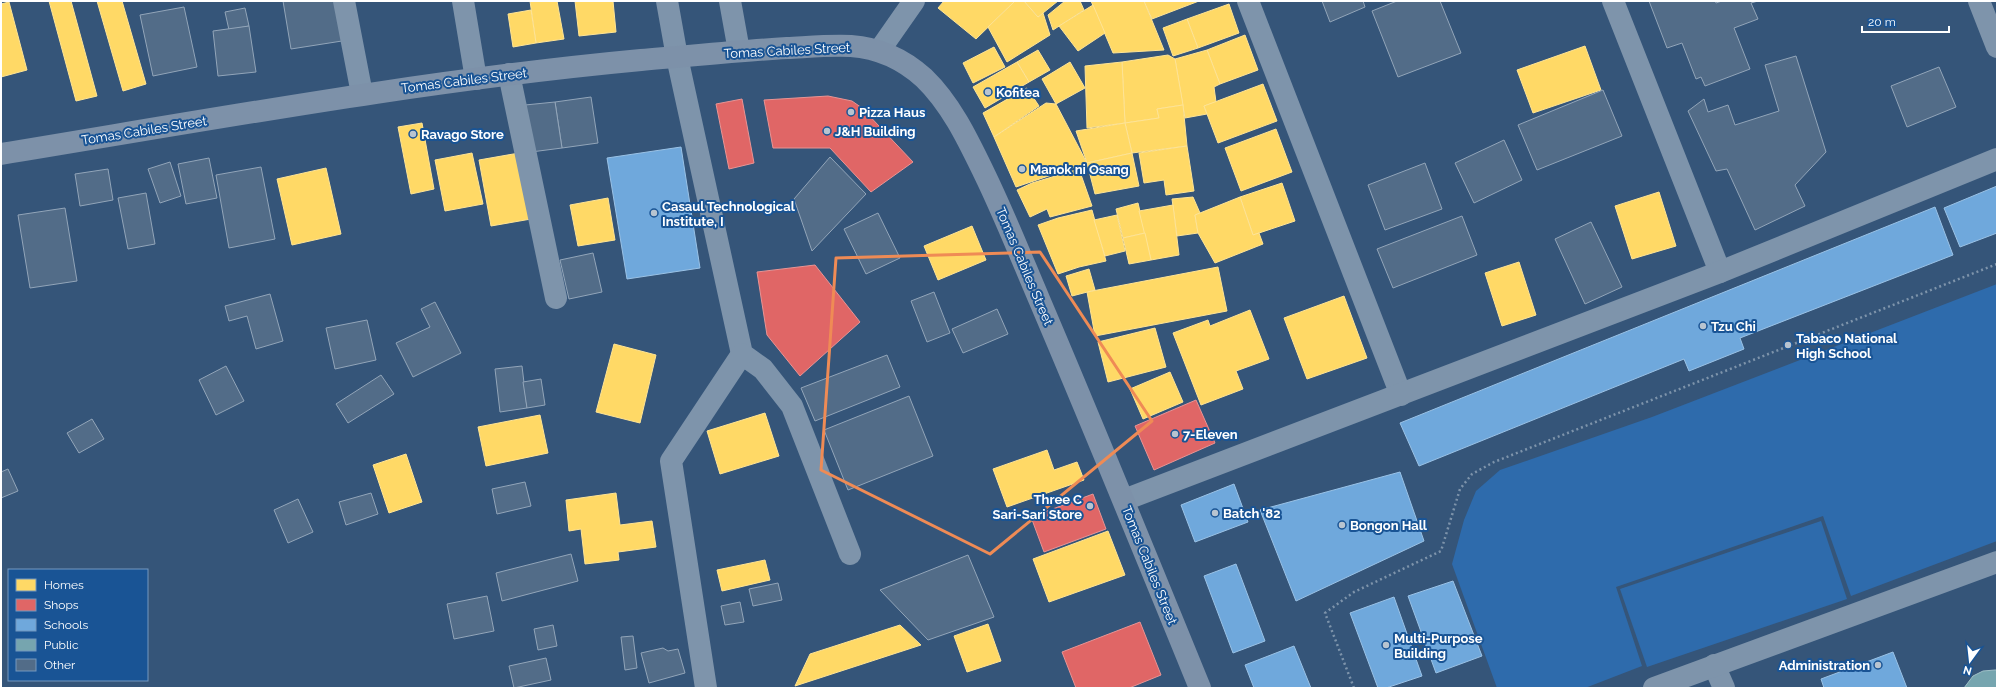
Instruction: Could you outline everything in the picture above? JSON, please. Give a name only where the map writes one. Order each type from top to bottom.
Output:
[{"type":"main road","name":"Tomas Cabiles Street","points":[[1,154],[362,94],[509,74],[739,51],[854,46],[879,51],[894,57],[909,66],[927,81],[945,102],[971,146],[1000,206],[1124,500],[1200,688]]},
{"type":"street","points":[[344,1],[362,94]]},
{"type":"street","points":[[463,1],[476,79]]},
{"type":"street","points":[[667,1],[677,57],[742,354],[763,369],[792,406],[850,554]]},
{"type":"street","points":[[730,1],[739,51]]},
{"type":"street","points":[[879,51],[914,1]]},
{"type":"street","points":[[1248,1],[1401,395]]},
{"type":"street","points":[[1613,1],[1720,272]]},
{"type":"street","points":[[1979,1],[1997,47]]},
{"type":"street","points":[[509,74],[556,298]]},
{"type":"street","points":[[1124,500],[1720,272],[1997,159]]},
{"type":"street","points":[[706,688],[671,461],[742,354]]},
{"type":"street","points":[[1654,688],[1997,562]]},
{"type":"street","points":[[1714,665],[1724,688]]},
{"type":"path","points":[[1354,688],[1325,613],[1354,592],[1440,551],[1460,489],[1472,474],[1494,462],[1997,264]]},
{"type":"highlighted area","points":[[1040,252],[1152,421],[990,554],[821,470],[836,258]]},
{"type":"shaded area","points":[[1997,284],[1997,541],[1851,596],[1823,516],[1616,587],[1642,666],[1585,688],[1497,688],[1452,564],[1464,520],[1476,491],[1500,470],[1652,417]]},
{"type":"shaded area","points":[[1821,521],[1847,599],[1647,667],[1620,589]]},
{"type":"building: Homes","points":[[49,1],[71,1],[97,96],[76,101]]},
{"type":"building: Homes","points":[[97,1],[122,1],[146,84],[123,91]]},
{"type":"building: Homes","points":[[530,1],[557,1],[564,39],[536,43]]},
{"type":"building: Homes","points":[[575,1],[613,1],[616,32],[579,36]]},
{"type":"building: Homes","points":[[944,1],[1015,1],[976,39],[938,8]]},
{"type":"building: Homes","points":[[1015,1],[1024,1],[1038,17],[1043,13],[1050,35],[1007,62],[988,27]]},
{"type":"building: Homes","points":[[1024,1],[1058,1],[1038,17]]},
{"type":"building: Homes","points":[[1065,1],[1080,1],[1084,10],[1053,30],[1048,15]]},
{"type":"building: Homes","points":[[1091,1],[1144,1],[1164,50],[1113,53]]},
{"type":"building: Homes","points":[[1144,1],[1199,1],[1152,19]]},
{"type":"building: Homes","points":[[9,2],[27,70],[1,77],[1,4]]},
{"type":"building: Homes","points":[[1229,4],[1239,33],[1198,48],[1187,19]]},
{"type":"building: Homes","points":[[1093,5],[1105,33],[1078,51],[1059,26]]},
{"type":"building: Homes","points":[[531,10],[536,43],[513,47],[508,14]]},
{"type":"building: Homes","points":[[1187,19],[1198,48],[1173,56],[1163,28]]},
{"type":"building: Homes","points":[[1245,35],[1258,70],[1220,84],[1207,50]]},
{"type":"building: Homes","points":[[1585,46],[1601,90],[1533,113],[1517,70]]},
{"type":"building: Homes","points":[[994,47],[1005,67],[973,83],[963,63]]},
{"type":"building: Homes","points":[[1038,50],[1050,70],[1029,82],[1017,62]]},
{"type":"building: Homes","points":[[1207,50],[1220,84],[1214,87],[1216,102],[1204,106],[1207,114],[1185,118],[1175,59]]},
{"type":"building: Homes","points":[[1168,55],[1175,59],[1183,105],[1157,109],[1159,118],[1125,123],[1122,62]]},
{"type":"building: Homes","points":[[1017,62],[1029,82],[985,108],[973,87]]},
{"type":"building: Homes","points":[[1070,62],[1085,88],[1056,104],[1042,79]]},
{"type":"building: Homes","points":[[1122,62],[1125,123],[1087,128],[1085,66]]},
{"type":"building: Homes","points":[[1263,84],[1277,121],[1218,143],[1204,106]]},
{"type":"building: Homes","points":[[1027,88],[1039,106],[994,137],[983,113]]},
{"type":"building: Homes","points":[[1046,103],[1056,104],[1087,163],[1016,187],[994,137]]},
{"type":"building: Homes","points":[[1183,105],[1187,146],[1132,153],[1125,123],[1159,118],[1157,109]]},
{"type":"building: Homes","points":[[422,123],[434,189],[411,194],[398,127]]},
{"type":"building: Homes","points":[[1125,123],[1132,153],[1087,163],[1076,131]]},
{"type":"building: Homes","points":[[1276,129],[1292,172],[1241,191],[1225,148]]},
{"type":"building: Homes","points":[[1187,146],[1194,191],[1166,195],[1164,180],[1144,183],[1139,153]]},
{"type":"building: Homes","points":[[472,153],[483,204],[445,211],[435,160]]},
{"type":"building: Homes","points":[[519,153],[531,219],[491,226],[479,160]]},
{"type":"building: Homes","points":[[1132,153],[1139,186],[1095,194],[1087,163]]},
{"type":"building: Homes","points":[[326,168],[341,234],[292,245],[277,179]]},
{"type":"building: Homes","points":[[1079,169],[1092,206],[1050,217],[1047,209],[1030,217],[1017,190],[1032,183]]},
{"type":"building: Homes","points":[[1282,183],[1295,221],[1253,235],[1240,197]]},
{"type":"building: Homes","points":[[1659,192],[1676,246],[1632,259],[1615,206]]},
{"type":"building: Homes","points":[[1193,197],[1200,213],[1195,215],[1198,233],[1177,236],[1172,199]]},
{"type":"building: Homes","points":[[1240,197],[1253,235],[1259,233],[1263,244],[1215,263],[1198,233],[1195,215]]},
{"type":"building: Homes","points":[[608,198],[615,240],[578,246],[570,205]]},
{"type":"building: Homes","points":[[1138,203],[1145,233],[1123,238],[1116,209]]},
{"type":"building: Homes","points":[[1173,205],[1179,255],[1151,260],[1139,211]]},
{"type":"building: Homes","points":[[1092,210],[1106,261],[1079,267],[1058,274],[1038,225],[1058,218]]},
{"type":"building: Homes","points":[[1117,215],[1125,251],[1105,256],[1094,220]]},
{"type":"building: Homes","points":[[972,226],[986,260],[938,280],[924,246]]},
{"type":"building: Homes","points":[[1145,233],[1151,260],[1129,264],[1123,238]]},
{"type":"building: Homes","points":[[1519,262],[1536,315],[1502,326],[1485,273]]},
{"type":"building: Homes","points":[[1218,267],[1227,311],[1095,336],[1087,292]]},
{"type":"building: Homes","points":[[1089,269],[1095,290],[1072,296],[1066,276]]},
{"type":"building: Homes","points":[[1344,296],[1367,358],[1307,379],[1284,318]]},
{"type":"building: Homes","points":[[1250,310],[1269,359],[1236,371],[1243,389],[1201,405],[1173,333],[1208,320],[1210,326]]},
{"type":"building: Homes","points":[[1155,328],[1166,367],[1108,382],[1098,342]]},
{"type":"building: Homes","points":[[614,344],[656,355],[640,423],[596,412]]},
{"type":"building: Homes","points":[[1170,372],[1183,402],[1143,419],[1130,389]]},
{"type":"building: Homes","points":[[765,413],[779,456],[720,474],[707,431]]},
{"type":"building: Homes","points":[[540,415],[548,453],[486,466],[478,427]]},
{"type":"building: Homes","points":[[1047,450],[1054,470],[1077,462],[1084,480],[1007,507],[993,469]]},
{"type":"building: Homes","points":[[406,454],[422,502],[389,513],[373,465]]},
{"type":"building: Homes","points":[[616,493],[620,525],[652,521],[656,547],[618,552],[619,560],[585,564],[581,529],[569,531],[566,500]]},
{"type":"building: Homes","points":[[1108,531],[1125,575],[1049,602],[1033,559]]},
{"type":"building: Homes","points":[[765,560],[770,580],[722,591],[717,570]]},
{"type":"building: Homes","points":[[988,624],[1001,661],[967,672],[954,636]]},
{"type":"building: Homes","points":[[900,625],[921,645],[795,686],[810,654]]},
{"type":"building: Shops","name":"J&H Building","points":[[828,96],[852,101],[862,108],[913,162],[871,192],[830,148],[773,148],[764,100]]},
{"type":"building: Shops","points":[[742,99],[754,163],[729,169],[716,104]]},
{"type":"building: Shops","points":[[815,265],[860,322],[800,376],[767,335],[757,272]]},
{"type":"building: Shops","points":[[1196,400],[1215,443],[1154,470],[1135,426]]},
{"type":"building: Shops","points":[[1093,494],[1106,529],[1044,552],[1031,517]]},
{"type":"building: Shops","points":[[1140,622],[1161,675],[1129,688],[1076,688],[1062,652]]},
{"type":"building: Schools","name":"Casaul Technological Institute, I","points":[[681,147],[700,268],[627,279],[607,158]]},
{"type":"building: Schools","points":[[1997,186],[1997,233],[1960,247],[1944,208]]},
{"type":"building: Schools","name":"Tzu Chi","points":[[1935,207],[1953,255],[1740,338],[1744,349],[1689,371],[1684,359],[1419,466],[1400,423]]},
{"type":"building: Schools","name":"Bongon Hall","points":[[1400,472],[1424,541],[1296,601],[1260,510]]},
{"type":"building: Schools","name":"Batch '82","points":[[1234,484],[1248,522],[1195,542],[1181,505]]},
{"type":"building: Schools","points":[[1236,564],[1265,641],[1233,653],[1204,576]]},
{"type":"building: Schools","points":[[1453,581],[1482,656],[1436,673],[1408,596]]},
{"type":"building: Schools","name":"Multi-Purpose Building","points":[[1394,597],[1422,676],[1386,688],[1378,688],[1350,613]]},
{"type":"building: Schools","points":[[1294,646],[1311,688],[1254,688],[1245,665]]},
{"type":"building: Schools","name":"Administration","points":[[1893,652],[1907,688],[1824,688],[1821,679]]},
{"type":"building: Public","points":[[1997,670],[1997,688],[1964,688],[1973,676],[1983,671]]},
{"type":"building: Other","points":[[283,1],[336,1],[342,41],[291,49]]},
{"type":"building: Other","points":[[1322,1],[1363,1],[1365,7],[1330,22]]},
{"type":"building: Other","points":[[1397,1],[1440,1],[1461,53],[1398,77],[1372,11]]},
{"type":"building: Other","points":[[1649,1],[1715,1],[1716,3],[1722,1],[1758,1],[1751,3],[1758,19],[1734,28],[1750,69],[1705,86],[1701,77],[1696,79],[1682,43],[1667,48]]},
{"type":"building: Other","points":[[184,7],[197,67],[153,76],[140,15]]},
{"type":"building: Other","points":[[245,8],[249,26],[229,30],[225,12]]},
{"type":"building: Other","points":[[249,26],[256,72],[218,76],[213,31]]},
{"type":"building: Other","points":[[1796,56],[1826,152],[1795,185],[1805,206],[1755,230],[1727,169],[1716,171],[1688,111],[1704,99],[1708,112],[1728,105],[1735,125],[1779,111],[1765,65]]},
{"type":"building: Other","points":[[1939,67],[1956,107],[1907,127],[1891,86]]},
{"type":"building: Other","points":[[1603,90],[1622,136],[1537,170],[1518,125]]},
{"type":"building: Other","points":[[591,97],[598,143],[562,148],[555,102]]},
{"type":"building: Other","points":[[555,102],[562,148],[531,152],[525,105]]},
{"type":"building: Other","points":[[1504,140],[1522,180],[1474,203],[1455,163]]},
{"type":"building: Other","points":[[830,157],[866,194],[812,251],[794,199]]},
{"type":"building: Other","points":[[209,158],[217,198],[186,204],[178,164]]},
{"type":"building: Other","points":[[170,162],[181,196],[160,203],[148,169]]},
{"type":"building: Other","points":[[1425,163],[1442,209],[1385,230],[1368,185]]},
{"type":"building: Other","points":[[261,167],[275,239],[229,248],[216,175]]},
{"type":"building: Other","points":[[108,169],[113,200],[80,206],[75,174]]},
{"type":"building: Other","points":[[146,193],[155,244],[128,249],[118,198]]},
{"type":"building: Other","points":[[65,208],[77,281],[30,288],[18,215]]},
{"type":"building: Other","points":[[878,213],[900,258],[866,274],[844,229]]},
{"type":"building: Other","points":[[1462,216],[1477,255],[1393,288],[1377,249]]},
{"type":"building: Other","points":[[1591,222],[1622,287],[1585,304],[1555,239]]},
{"type":"building: Other","points":[[593,253],[602,292],[569,299],[560,260]]},
{"type":"building: Other","points":[[934,292],[950,333],[927,342],[911,301]]},
{"type":"building: Other","points":[[270,294],[283,341],[256,349],[247,316],[229,321],[225,306]]},
{"type":"building: Other","points":[[435,302],[461,353],[413,377],[396,343],[430,327],[421,309]]},
{"type":"building: Other","points":[[997,309],[1008,334],[963,353],[952,329]]},
{"type":"building: Other","points":[[367,320],[376,360],[335,369],[326,328]]},
{"type":"building: Other","points":[[887,355],[900,387],[815,421],[801,388]]},
{"type":"building: Other","points":[[226,366],[244,401],[216,415],[199,380]]},
{"type":"building: Other","points":[[522,366],[527,408],[500,412],[495,369]]},
{"type":"building: Other","points":[[381,375],[394,394],[348,423],[336,404]]},
{"type":"building: Other","points":[[541,379],[545,405],[527,408],[523,382]]},
{"type":"building: Other","points":[[909,396],[933,456],[848,490],[824,430]]},
{"type":"building: Other","points":[[92,419],[104,439],[79,453],[67,433]]},
{"type":"building: Other","points":[[8,469],[18,491],[1,498],[1,472]]},
{"type":"building: Other","points":[[525,482],[531,506],[497,514],[492,489]]},
{"type":"building: Other","points":[[371,493],[378,514],[346,525],[339,502]]},
{"type":"building: Other","points":[[298,499],[313,532],[288,543],[274,510]]},
{"type":"building: Other","points":[[571,554],[578,581],[502,601],[496,573]]},
{"type":"building: Other","points":[[968,555],[994,617],[928,640],[880,590]]},
{"type":"building: Other","points":[[778,583],[782,600],[753,606],[749,589]]},
{"type":"building: Other","points":[[487,596],[494,631],[454,639],[447,604]]},
{"type":"building: Other","points":[[740,602],[744,622],[725,625],[721,606]]},
{"type":"building: Other","points":[[553,625],[557,646],[538,650],[534,629]]},
{"type":"building: Other","points":[[633,636],[637,668],[625,670],[621,637]]},
{"type":"building: Other","points":[[663,648],[668,651],[678,649],[685,673],[649,683],[641,653]]},
{"type":"building: Other","points":[[546,658],[551,680],[514,688],[509,666]]},
{"type":"place","name":"Kofitea","points":[[988,92]]},
{"type":"place","name":"Pizza Haus","points":[[851,112]]},
{"type":"place","name":"J&H Building","points":[[827,131]]},
{"type":"place","name":"Ravago Store","points":[[413,134]]},
{"type":"place","name":"Manok ni Osang","points":[[1022,169]]},
{"type":"place","name":"Casaul Technological Institute, I","points":[[654,213]]},
{"type":"place","name":"Tzu Chi","points":[[1703,326]]},
{"type":"place","name":"Tabaco National High School","points":[[1788,345]]},
{"type":"place","name":"7-Eleven","points":[[1175,434]]},
{"type":"place","name":"Three C Sari-Sari Store","points":[[1090,506]]},
{"type":"place","name":"Batch '82","points":[[1215,513]]},
{"type":"place","name":"Bongon Hall","points":[[1342,525]]},
{"type":"place","name":"Multi-Purpose Building","points":[[1386,645]]},
{"type":"place","name":"Administration","points":[[1878,665]]}]
